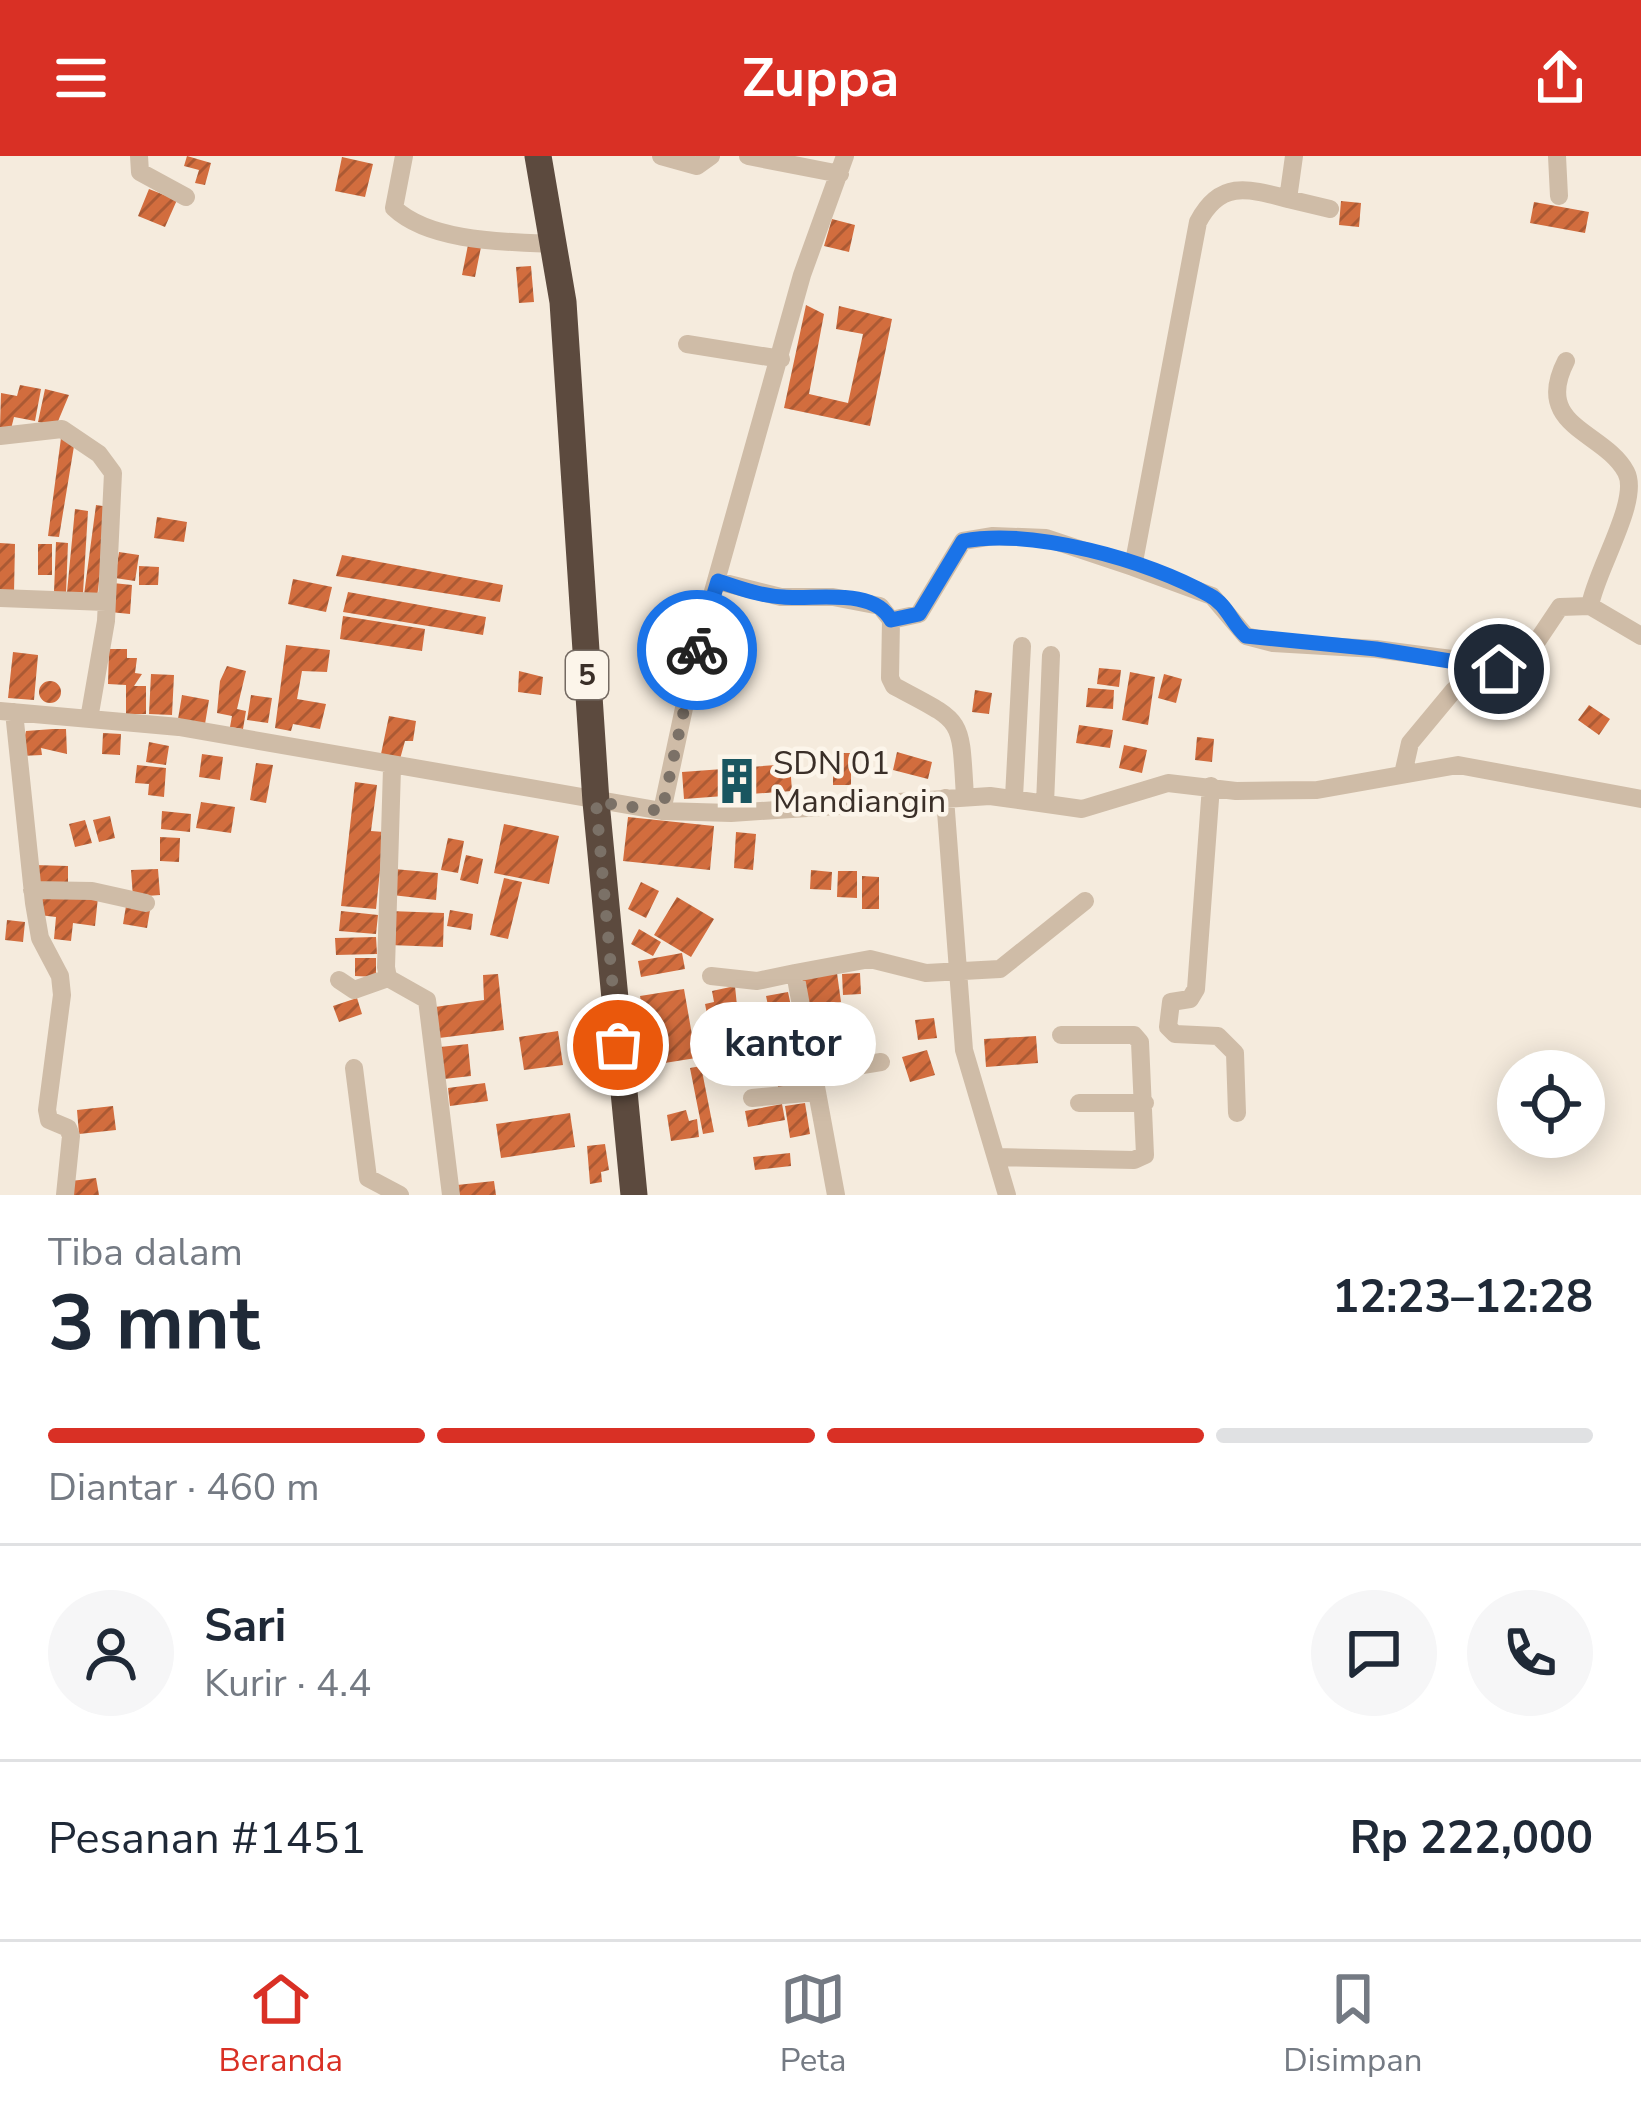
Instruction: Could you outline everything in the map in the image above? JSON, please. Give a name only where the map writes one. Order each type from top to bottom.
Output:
[{"type":"highway","name":"5","points":[[538,156],[554,244],[569,380],[596,802],[634,1195]]},
{"type":"street","points":[[139,156],[140,172],[186,197]]},
{"type":"street","points":[[404,156],[394,208],[407,218],[495,241],[554,244]]},
{"type":"street","points":[[662,156],[702,166],[711,156]]},
{"type":"street","points":[[662,811],[672,747],[802,275],[842,165],[748,156]]},
{"type":"street","points":[[1288,199],[1294,156]]},
{"type":"street","points":[[1557,156],[1559,196]]},
{"type":"street","points":[[1133,567],[1198,222],[1216,194],[1226,190],[1252,189],[1330,209]]},
{"type":"street","points":[[687,344],[781,359]]},
{"type":"street","points":[[1566,361],[1557,388],[1562,409],[1572,425],[1619,463],[1630,481],[1627,505],[1590,606]]},
{"type":"street","points":[[0,436],[62,429],[99,454],[113,473],[106,602],[88,718]]},
{"type":"street","points":[[891,620],[919,614],[963,541],[993,536],[1046,538],[1212,596],[1246,636],[1376,649],[1499,669],[1519,668],[1530,658],[1545,623],[1560,607],[1590,606],[1641,636]]},
{"type":"street","points":[[718,581],[781,597],[880,606],[891,620],[890,678],[894,686],[955,719],[961,734],[955,797],[954,973],[964,1050],[1007,1195]]},
{"type":"street","points":[[0,598],[106,602]]},
{"type":"street","points":[[1014,797],[1022,646]]},
{"type":"street","points":[[1045,804],[1051,655]]},
{"type":"street","points":[[1403,775],[1410,743],[1454,690]]},
{"type":"street","points":[[65,1195],[71,1136],[68,1128],[49,1120],[47,1110],[60,976],[40,938],[7,712],[179,728],[662,811],[730,813],[955,797],[1014,797],[1095,808],[1168,783],[1236,791],[1316,790],[1458,765],[1641,800]]},
{"type":"street","points":[[388,978],[392,768]]},
{"type":"street","points":[[1211,786],[1196,989],[1190,998],[1171,1002],[1168,1027],[1175,1034],[1218,1036],[1235,1053],[1237,1113]]},
{"type":"street","points":[[32,890],[92,891],[146,903]]},
{"type":"street","points":[[711,976],[758,981],[870,959],[926,973],[1007,965],[1085,901]]},
{"type":"street","points":[[795,973],[836,1195]]},
{"type":"street","points":[[339,980],[354,990],[388,978],[427,1000],[451,1195]]},
{"type":"street","points":[[996,1156],[1135,1160],[1149,1145],[1140,1042],[1134,1035],[1061,1035]]},
{"type":"street","points":[[752,1098],[881,1062]]},
{"type":"street","points":[[354,1068],[368,1178],[400,1195]]},
{"type":"street","points":[[1079,1102],[1145,1103]]},
{"type":"building","points":[[187,156],[211,163],[205,185],[195,183],[199,170],[184,166]]},
{"type":"building","points":[[342,157],[373,164],[365,197],[335,191]]},
{"type":"building","points":[[149,189],[177,200],[165,227],[138,216]]},
{"type":"building","points":[[1341,201],[1361,203],[1359,227],[1339,225]]},
{"type":"building","points":[[1534,202],[1589,212],[1585,233],[1530,223]]},
{"type":"building","points":[[832,219],[855,225],[849,252],[824,246]]},
{"type":"building","points":[[469,240],[482,242],[475,277],[462,275]]},
{"type":"building","points":[[531,266],[534,302],[519,303],[516,267]]},
{"type":"building","points":[[806,305],[824,314],[809,394],[848,403],[863,334],[836,329],[839,306],[892,319],[870,426],[784,408]]},
{"type":"building","points":[[20,385],[41,389],[35,421],[14,417],[11,429],[0,427],[1,393],[17,396]]},
{"type":"building","points":[[45,389],[69,395],[56,426],[38,422]]},
{"type":"building","points":[[61,438],[75,440],[59,537],[48,536]]},
{"type":"building","points":[[96,505],[109,507],[97,597],[84,595]]},
{"type":"building","points":[[75,509],[88,511],[83,593],[67,592]]},
{"type":"building","points":[[157,517],[187,522],[184,542],[154,538]]},
{"type":"building","points":[[56,542],[68,543],[66,593],[54,592]]},
{"type":"building","points":[[0,543],[15,544],[14,593],[0,593]]},
{"type":"building","points":[[38,544],[52,544],[52,575],[38,575]]},
{"type":"building","points":[[119,552],[139,555],[135,581],[115,578]]},
{"type":"building","points":[[342,555],[503,585],[500,602],[336,576]]},
{"type":"building","points":[[139,566],[159,567],[158,585],[139,585]]},
{"type":"building","points":[[293,579],[332,587],[326,612],[288,604]]},
{"type":"building","points":[[113,583],[132,585],[130,614],[110,612]]},
{"type":"building","points":[[348,592],[486,617],[483,635],[343,612]]},
{"type":"building","points":[[343,616],[425,629],[422,651],[340,639]]},
{"type":"building","points":[[286,645],[330,650],[327,672],[302,671],[297,699],[326,704],[320,729],[293,724],[291,731],[275,728]]},
{"type":"building","points":[[109,649],[127,649],[127,658],[137,658],[135,673],[142,674],[134,686],[146,686],[146,714],[126,714],[126,685],[108,684]]},
{"type":"building","points":[[13,652],[38,655],[34,700],[8,698]]},
{"type":"building","points":[[227,666],[246,671],[237,709],[246,711],[243,729],[230,727],[232,716],[217,713],[220,681]]},
{"type":"building","points":[[1099,668],[1121,670],[1119,687],[1097,684]]},
{"type":"building","points":[[519,671],[543,677],[541,695],[518,692]]},
{"type":"building","points":[[1130,672],[1155,677],[1148,725],[1122,720]]},
{"type":"building","points":[[151,674],[174,675],[172,715],[149,714]]},
{"type":"building","points":[[1164,674],[1182,679],[1176,703],[1158,698]]},
{"type":"building","points":[[50,681],[61,692],[50,703],[39,692]]},
{"type":"building","points":[[1088,688],[1114,690],[1113,709],[1086,707]]},
{"type":"building","points":[[975,690],[992,693],[989,714],[972,712]]},
{"type":"building","points":[[182,695],[209,700],[205,724],[178,719]]},
{"type":"building","points":[[251,695],[272,698],[268,723],[247,720]]},
{"type":"building","points":[[1589,705],[1610,719],[1599,735],[1578,720]]},
{"type":"building","points":[[389,716],[416,721],[413,741],[405,741],[400,759],[381,754]]},
{"type":"building","points":[[1079,725],[1113,730],[1110,748],[1076,743]]},
{"type":"building","points":[[66,729],[67,754],[41,748],[42,755],[20,756],[26,731]]},
{"type":"building","points":[[103,733],[121,734],[120,755],[102,754]]},
{"type":"building","points":[[1197,737],[1214,739],[1212,762],[1195,760]]},
{"type":"building","points":[[149,742],[169,746],[166,765],[146,762]]},
{"type":"building","points":[[1124,745],[1147,750],[1142,773],[1119,768]]},
{"type":"building","points":[[897,752],[932,762],[928,779],[893,770]]},
{"type":"building","points":[[833,753],[851,753],[851,785],[833,785]]},
{"type":"building","points":[[202,754],[223,757],[220,780],[199,777]]},
{"type":"building","points":[[256,763],[273,765],[266,803],[250,800]]},
{"type":"building","name":"SDN 01 Mandiangin","points":[[790,764],[792,791],[684,799],[682,772]]},
{"type":"building","points":[[137,765],[166,768],[164,797],[148,795],[149,784],[135,783]]},
{"type":"building","points":[[355,782],[377,785],[371,831],[384,832],[376,909],[341,906]]},
{"type":"building","points":[[201,802],[235,807],[231,833],[196,828]]},
{"type":"building","points":[[162,811],[191,814],[190,832],[161,829]]},
{"type":"building","points":[[110,816],[115,838],[99,842],[93,820]]},
{"type":"building","points":[[628,817],[714,826],[710,870],[623,861]]},
{"type":"building","points":[[85,820],[92,843],[75,847],[69,824]]},
{"type":"building","points":[[504,824],[559,836],[549,884],[494,873]]},
{"type":"building","points":[[736,832],[756,834],[753,870],[734,868]]},
{"type":"building","points":[[160,837],[180,838],[179,862],[160,861]]},
{"type":"building","points":[[448,838],[464,841],[458,873],[441,870]]},
{"type":"building","points":[[466,855],[483,859],[478,884],[460,880]]},
{"type":"building","points":[[34,865],[68,866],[68,887],[33,887]]},
{"type":"building","points":[[158,869],[160,895],[133,897],[131,870]]},
{"type":"building","points":[[394,869],[438,873],[436,900],[392,895]]},
{"type":"building","points":[[811,870],[832,872],[831,890],[810,889]]},
{"type":"building","points":[[838,871],[857,871],[857,898],[837,897]]},
{"type":"building","points":[[862,876],[879,877],[879,909],[862,909]]},
{"type":"building","points":[[504,878],[522,882],[508,939],[490,935]]},
{"type":"building","points":[[641,882],[659,891],[646,918],[628,909]]},
{"type":"building","points":[[41,891],[98,897],[95,926],[73,923],[71,941],[54,939],[56,917],[39,915]]},
{"type":"building","points":[[677,897],[714,919],[691,957],[654,935]]},
{"type":"building","points":[[126,906],[150,910],[147,928],[123,924]]},
{"type":"building","points":[[450,910],[473,914],[471,930],[447,926]]},
{"type":"building","points":[[341,911],[378,915],[376,934],[339,931]]},
{"type":"building","points":[[390,911],[444,913],[443,947],[389,945]]},
{"type":"building","points":[[7,920],[25,922],[23,942],[5,940]]},
{"type":"building","points":[[639,929],[661,942],[653,956],[631,944]]},
{"type":"building","points":[[376,937],[377,954],[336,955],[335,938]]},
{"type":"building","points":[[682,953],[685,969],[641,977],[638,961]]},
{"type":"building","points":[[355,958],[376,958],[376,977],[355,976]]},
{"type":"building","points":[[837,973],[841,1002],[806,1007],[802,977]]},
{"type":"building","points":[[860,973],[861,994],[843,995],[842,974]]},
{"type":"building","points":[[498,974],[504,1030],[439,1038],[435,1007],[484,1000],[483,975]]},
{"type":"building","points":[[735,986],[740,1036],[732,1037],[733,1045],[721,1047],[718,1030],[731,1029],[726,1003],[724,1016],[708,1019],[705,1004],[714,1002],[712,991]]},
{"type":"building","points":[[684,989],[696,1058],[652,1065],[640,996]]},
{"type":"building","points":[[788,992],[792,1011],[770,1015],[766,996]]},
{"type":"building","points":[[357,998],[362,1014],[339,1022],[333,1006]]},
{"type":"building","points":[[792,1015],[794,1030],[767,1034],[765,1019]]},
{"type":"building","points":[[934,1018],[937,1038],[918,1040],[915,1020]]},
{"type":"building","points":[[558,1031],[563,1065],[524,1070],[519,1037]]},
{"type":"building","points":[[795,1033],[795,1050],[773,1051],[772,1034]]},
{"type":"building","points":[[1036,1036],[1038,1063],[986,1067],[984,1039]]},
{"type":"building","points":[[468,1044],[471,1076],[444,1079],[440,1047]]},
{"type":"building","points":[[927,1050],[935,1075],[910,1082],[902,1057]]},
{"type":"building","points":[[798,1055],[798,1090],[779,1093],[774,1060]]},
{"type":"building","points":[[701,1066],[714,1132],[703,1134],[690,1068]]},
{"type":"building","points":[[485,1083],[488,1101],[450,1106],[448,1088]]},
{"type":"building","points":[[805,1103],[810,1134],[790,1138],[785,1106]]},
{"type":"building","points":[[782,1104],[785,1120],[748,1127],[745,1111]]},
{"type":"building","points":[[113,1106],[116,1130],[79,1134],[77,1110]]},
{"type":"building","points":[[686,1110],[689,1121],[697,1119],[699,1137],[671,1141],[667,1115]]},
{"type":"building","points":[[570,1113],[575,1147],[501,1158],[496,1124]]},
{"type":"building","points":[[605,1144],[609,1170],[601,1172],[602,1182],[590,1184],[587,1146]]},
{"type":"building","points":[[790,1153],[791,1166],[755,1170],[753,1157]]},
{"type":"building","points":[[96,1178],[99,1195],[73,1195],[71,1181]]},
{"type":"building","points":[[494,1181],[496,1195],[458,1195],[457,1185]]},
{"type":"way so far","points":[[618,1045],[596,802],[662,811],[672,747],[697,650]]},
{"type":"place","name":"SDN 01 Mandiangin","points":[[737,781]]},
{"type":"place","name":"kantor","points":[[618,1045]]},
{"type":"route","points":[[697,650],[718,581],[781,597],[866,602],[886,610],[891,620],[919,614],[963,541],[993,536],[1046,538],[1212,596],[1246,636],[1273,643],[1376,649],[1499,669]]}]
